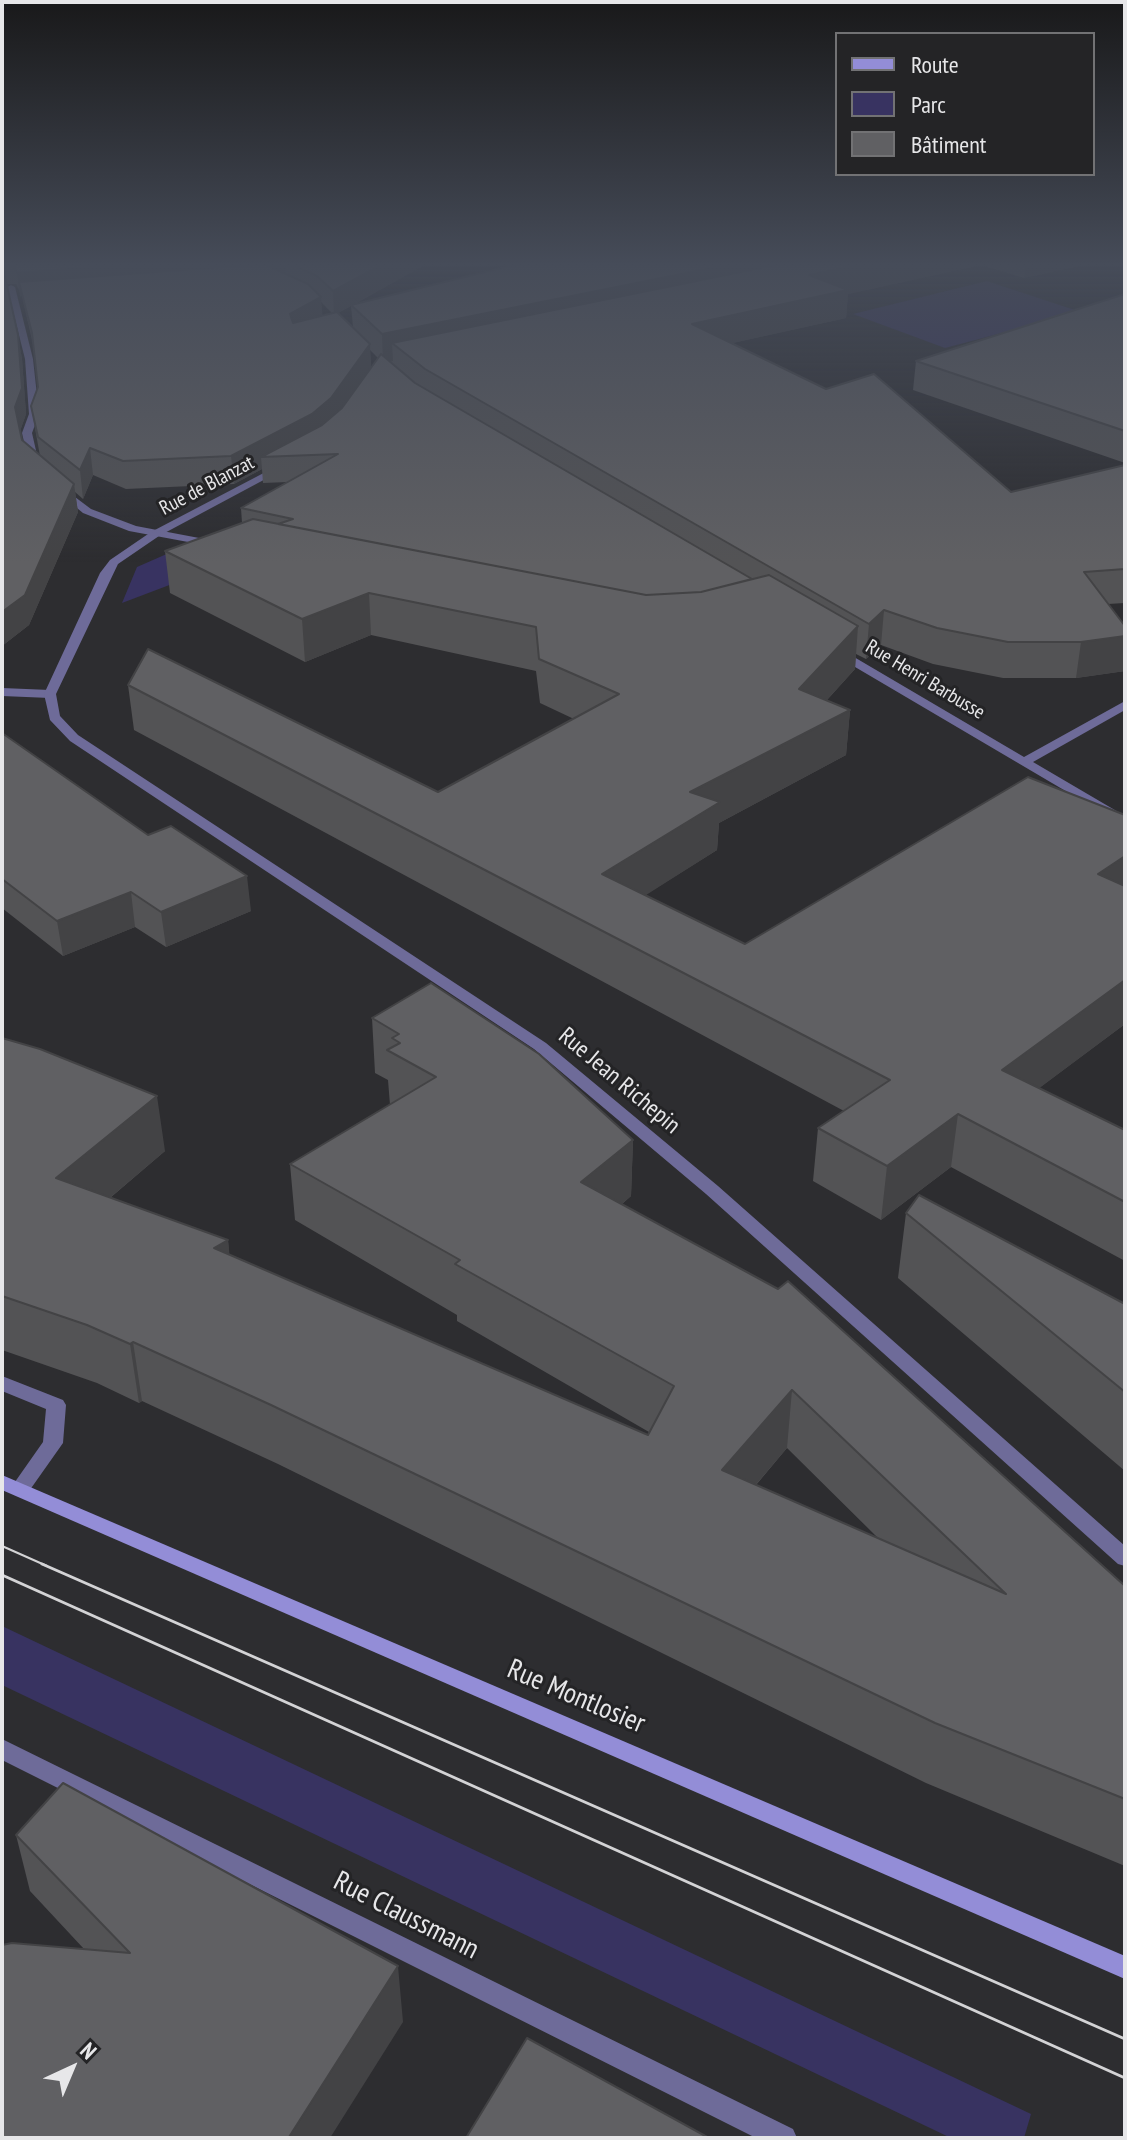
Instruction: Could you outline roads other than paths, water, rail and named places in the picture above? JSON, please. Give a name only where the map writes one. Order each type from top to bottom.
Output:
[{"type":"main road","name":"Rue Montlosier","points":[[11,1485],[1125,1968]]},
{"type":"street","points":[[29,363],[34,414],[27,433],[34,467],[44,476]]},
{"type":"street","name":"Rue de Blanzat","points":[[50,694],[114,562],[155,534],[288,464]]},
{"type":"street","points":[[55,485],[87,511],[133,529],[225,546]]},
{"type":"street","name":"Rue Henri Barbusse","points":[[821,642],[1125,822]]},
{"type":"street","points":[[2,692],[50,694]]},
{"type":"street","name":"Rue Jean Richepin","points":[[50,694],[54,717],[74,738],[540,1046],[712,1190],[1125,1558]]},
{"type":"street","points":[[1024,762],[1125,705]]},
{"type":"street","points":[[2,1383],[56,1405],[53,1443],[11,1485]]},
{"type":"street","name":"Rue Claussmann","points":[[2,1749],[784,2138]]},
{"type":"tram line","points":[[2,1546],[47,1566]]},
{"type":"tram line","points":[[42,1564],[1125,2039]]},
{"type":"tram line","points":[[2,1575],[1125,2078]]}]
